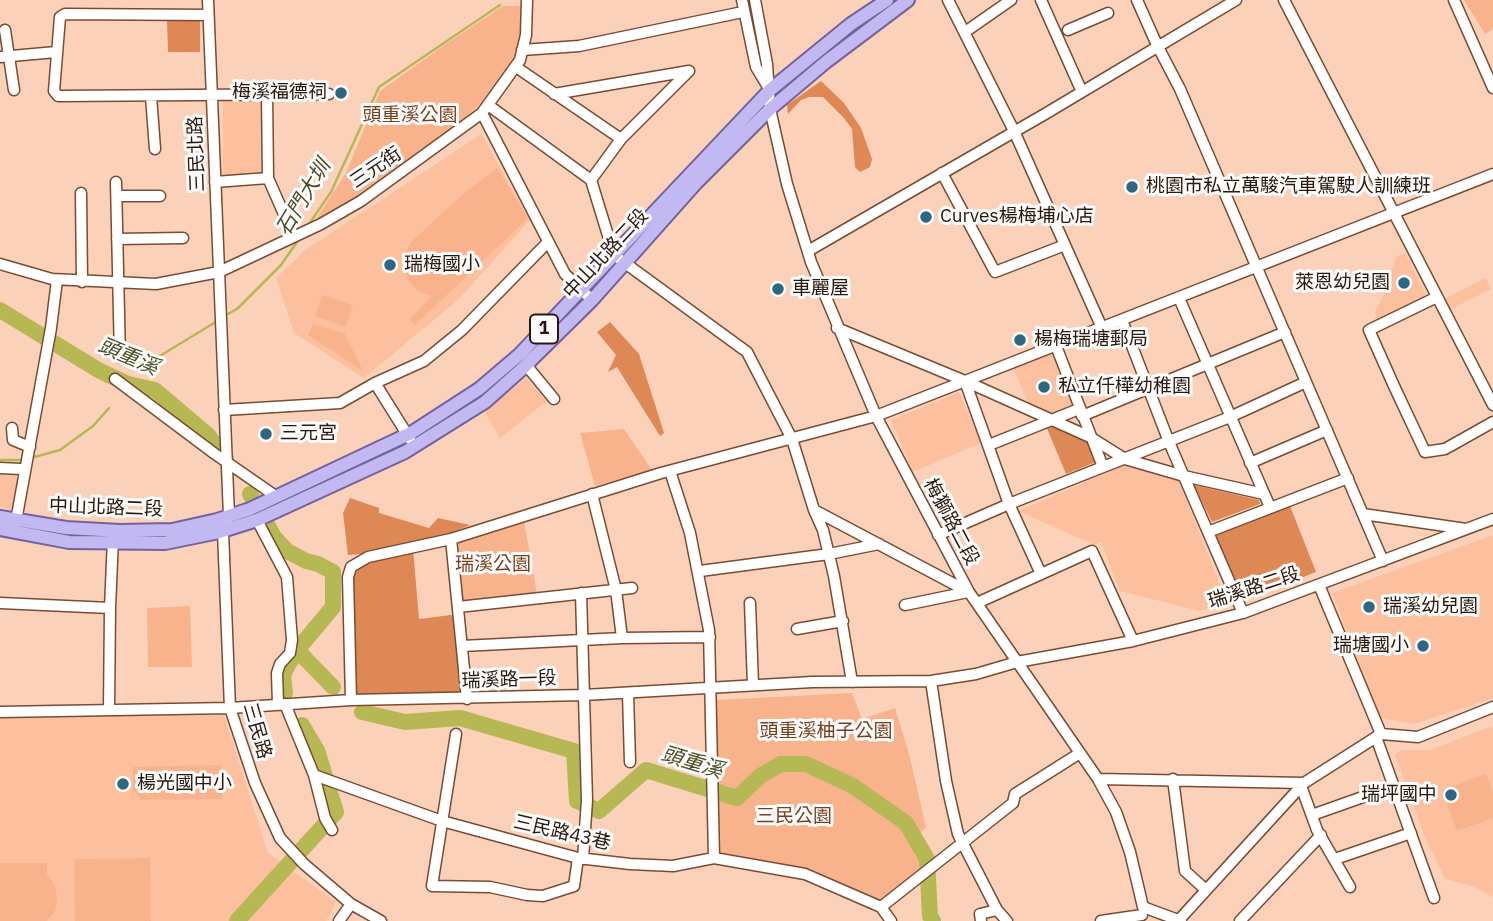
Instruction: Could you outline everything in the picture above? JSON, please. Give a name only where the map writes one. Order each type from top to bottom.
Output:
[{"type":"main road","name":"中山北路二段","points":[[271,504],[411,440],[485,402],[592,300],[619,260],[770,90],[851,24],[887,0]]},
{"type":"main road","name":"中山北路二段","points":[[271,504],[411,440],[479,389],[520,354],[582,289],[619,260],[771,109],[827,61],[908,0]]},
{"type":"main road","name":"1","points":[[253,514],[271,504]]},
{"type":"main road","name":"中山北路二段","points":[[0,517],[66,528],[113,531],[172,530],[229,516],[253,514]]},
{"type":"main road","name":"中山北路二段","points":[[0,529],[69,542],[113,545],[165,543],[223,531],[253,514]]},
{"type":"street","name":"三民北路","points":[[208,0],[223,410]]},
{"type":"street","name":"三元街","points":[[0,264],[57,280],[156,284],[219,272],[300,234],[361,201],[485,109],[516,67],[526,35],[527,0]]},
{"type":"street","points":[[742,0],[756,67],[770,90]]},
{"type":"street","name":"梅獅路二段","points":[[755,0],[767,64],[771,109],[787,184],[808,251],[837,328],[876,416],[969,592],[1098,779],[1116,813],[1129,852],[1142,914]]},
{"type":"street","points":[[948,0],[1014,131],[1102,328]]},
{"type":"street","points":[[965,32],[1011,0]]},
{"type":"street","points":[[1041,0],[1082,92]]},
{"type":"street","points":[[1137,0],[1180,89],[1383,562]]},
{"type":"street","points":[[808,251],[1236,0]]},
{"type":"street","points":[[1284,0],[1493,405]]},
{"type":"street","points":[[1454,0],[1493,88]]},
{"type":"street","points":[[522,50],[579,46],[737,13]]},
{"type":"street","points":[[1068,30],[1108,13]]},
{"type":"street","points":[[208,15],[65,14],[60,17],[54,91],[58,96],[329,94]]},
{"type":"street","points":[[5,30],[4,57],[14,90]]},
{"type":"street","points":[[4,57],[56,52]]},
{"type":"street","points":[[516,67],[621,139]]},
{"type":"street","points":[[554,94],[689,71],[621,139],[591,180]]},
{"type":"street","points":[[267,93],[268,178],[300,234]]},
{"type":"street","points":[[151,96],[155,149]]},
{"type":"street","points":[[485,109],[591,180],[619,260],[747,352],[792,439],[830,554],[852,682]]},
{"type":"street","points":[[485,109],[565,274],[592,300]]},
{"type":"street","points":[[942,173],[995,272],[1065,245]]},
{"type":"street","points":[[351,700],[348,577],[351,567],[368,558],[451,539],[670,471],[876,416],[1493,174]]},
{"type":"street","points":[[215,182],[268,178]]},
{"type":"street","points":[[117,182],[120,358]]},
{"type":"street","points":[[81,193],[82,282]]},
{"type":"street","points":[[117,196],[160,196]]},
{"type":"street","points":[[117,239],[183,239]]},
{"type":"street","points":[[223,531],[229,516],[223,410],[340,403],[375,383],[424,361],[462,330],[548,242]]},
{"type":"street","points":[[16,521],[51,328],[57,280]]},
{"type":"street","points":[[1437,297],[1369,330],[1425,453],[1445,449],[1493,422]]},
{"type":"street","points":[[1179,298],[1270,507]]},
{"type":"street","points":[[1122,320],[1169,442],[1243,613]]},
{"type":"street","points":[[837,328],[1090,437],[1125,459],[1264,494]]},
{"type":"street","points":[[989,445],[1049,421],[1148,388],[1285,332]]},
{"type":"street","points":[[1056,346],[1103,467]]},
{"type":"street","points":[[526,365],[554,400]]},
{"type":"street","points":[[965,381],[1009,504],[1041,574]]},
{"type":"street","points":[[937,535],[1230,417],[1306,382]]},
{"type":"street","points":[[375,383],[411,440]]},
{"type":"street","points":[[123,384],[226,462],[271,504]]},
{"type":"street","points":[[8,428],[13,440],[29,449]]},
{"type":"street","points":[[1250,463],[1327,430]]},
{"type":"street","points":[[0,468],[24,467]]},
{"type":"street","points":[[670,471],[700,571],[710,637],[714,858]]},
{"type":"street","points":[[1208,532],[1348,478]]},
{"type":"street","points":[[592,494],[616,590],[622,638]]},
{"type":"street","points":[[814,510],[969,592]]},
{"type":"street","points":[[253,514],[287,576],[292,640],[290,653],[280,664],[277,673],[281,704],[314,775],[332,830]]},
{"type":"street","points":[[1363,514],[1466,529]]},
{"type":"street","name":"瑞溪路二段","points":[[1017,662],[1133,641],[1243,613],[1493,519]]},
{"type":"street","points":[[109,710],[113,531]]},
{"type":"street","name":"三民路","points":[[223,531],[230,708],[255,783],[290,851],[351,904],[381,921]]},
{"type":"street","points":[[451,539],[467,699]]},
{"type":"street","points":[[700,571],[830,554],[878,544]]},
{"type":"street","points":[[977,604],[1092,551],[1133,641]]},
{"type":"street","points":[[1319,585],[1378,736],[1434,898]]},
{"type":"street","points":[[458,607],[632,588]]},
{"type":"street","points":[[905,605],[969,592]]},
{"type":"street","points":[[456,734],[432,886],[490,887],[543,896],[574,886],[587,800],[581,593]]},
{"type":"street","points":[[0,603],[110,608]]},
{"type":"street","points":[[750,603],[753,685]]},
{"type":"street","points":[[797,629],[843,621]]},
{"type":"street","points":[[462,646],[622,638],[710,637]]},
{"type":"street","name":"瑞溪路一段","points":[[0,712],[230,708],[351,700],[467,699],[753,685],[931,681],[976,674],[1017,662]]},
{"type":"street","points":[[931,681],[946,781],[958,834],[997,910],[1007,921]]},
{"type":"street","points":[[628,693],[630,762]]},
{"type":"street","points":[[1101,921],[1142,914],[1179,921],[1302,784],[1378,736],[1418,737],[1493,707]]},
{"type":"street","points":[[891,921],[881,907],[1013,803],[1015,794],[1080,753]]},
{"type":"street","name":"三民路43巷","points":[[314,775],[442,821],[580,858],[673,866],[714,858],[806,874],[881,907]]},
{"type":"street","points":[[1098,779],[1302,784]]},
{"type":"street","points":[[1173,779],[1185,871],[1206,890]]},
{"type":"street","points":[[1302,784],[1321,835],[1350,887]]},
{"type":"street","points":[[1312,815],[1394,786]]},
{"type":"street","points":[[1335,859],[1410,833]]},
{"type":"street","points":[[1240,921],[1321,835]]},
{"type":"street","points":[[340,921],[351,904]]},
{"type":"street","points":[[981,921],[980,914],[997,910]]},
{"type":"shaded area","points":[[167,19],[200,19],[200,52],[168,52]]},
{"type":"shaded area","points":[[821,81],[844,103],[861,128],[872,159],[870,167],[860,172],[855,167],[852,129],[823,97],[801,100],[788,114],[787,105]]},
{"type":"shaded area","points":[[223,99],[261,99],[262,172],[223,176]]},
{"type":"shaded area","name":"瑞梅國小","points":[[481,134],[530,220],[459,299],[364,378],[294,333],[276,278],[304,251]]},
{"type":"shaded area","name":"萊恩幼兒園","points":[[1405,253],[1426,295],[1377,319],[1375,311],[1382,299],[1396,257]]},
{"type":"shaded area","points":[[1486,278],[1491,289],[1449,310],[1444,299]]},
{"type":"shaded area","points":[[610,322],[639,354],[664,433],[660,436],[617,367],[608,372],[616,355],[597,332]]},
{"type":"shaded area","name":"私立仟樺幼稚園","points":[[1054,352],[1073,405],[1049,415],[1030,407],[1013,368]]},
{"type":"shaded area","points":[[526,378],[547,401],[500,438],[484,411]]},
{"type":"shaded area","points":[[959,392],[981,443],[913,472],[891,420]]},
{"type":"shaded area","points":[[1046,426],[1087,441],[1096,462],[1066,474]]},
{"type":"shaded area","points":[[1125,465],[1179,481],[1227,603],[1199,611],[1120,591],[1101,542],[1094,545],[1018,511]]},
{"type":"shaded area","points":[[0,474],[16,476],[19,484],[14,510],[0,507]]},
{"type":"shaded area","points":[[1194,485],[1259,500],[1260,504],[1212,522]]},
{"type":"shaded area","points":[[350,498],[379,508],[379,513],[429,528],[438,518],[470,525],[440,537],[385,552],[348,555],[343,513]]},
{"type":"shaded area","points":[[1290,506],[1316,572],[1243,601],[1215,536]]},
{"type":"shaded area","name":"瑞塘國小","points":[[1493,535],[1493,698],[1414,724],[1380,718],[1332,593]]},
{"type":"shaded area","points":[[413,549],[419,619],[459,614],[467,699],[351,700],[351,567]]},
{"type":"shaded area","name":"楊光國中小","points":[[224,715],[268,853],[336,902],[326,921],[0,921],[0,716]]},
{"type":"shaded area","name":"瑞坪國中","points":[[1493,726],[1493,897],[1472,886],[1445,879],[1425,837],[1395,754],[1401,750],[1429,750]]},
{"type":"green space","points":[[1464,0],[1493,0],[1493,29],[1485,34]]},
{"type":"green space","name":"頭重溪公園","points":[[503,6],[522,6],[521,46],[509,70],[489,97],[435,143],[386,179],[314,222],[346,173],[380,91]]},
{"type":"green space","points":[[497,168],[528,218],[415,325],[410,319],[432,296],[418,291],[407,279],[405,254],[411,242],[460,197]]},
{"type":"green space","points":[[322,295],[353,305],[346,327],[315,316]]},
{"type":"green space","points":[[313,324],[345,334],[363,371],[308,335]]},
{"type":"green space","points":[[624,429],[652,470],[595,486],[580,433]]},
{"type":"green space","name":"瑞溪公園","points":[[524,521],[537,594],[461,601],[455,542]]},
{"type":"green space","points":[[190,606],[192,667],[148,667],[147,608]]},
{"type":"green space","points":[[852,693],[862,719],[895,708],[926,827],[915,838],[927,859],[928,872],[881,907],[794,868],[718,858],[717,700]]},
{"type":"green space","points":[[221,765],[222,799],[141,800],[133,790],[133,767]]},
{"type":"green space","points":[[1486,774],[1493,793],[1493,818],[1457,831],[1442,790]]},
{"type":"green space","points":[[150,858],[151,921],[75,921],[74,859]]},
{"type":"green space","points":[[0,863],[47,863],[47,874],[55,886],[57,898],[55,911],[47,921],[0,921]]},
{"type":"waterway","name":"石門大圳","points":[[307,227],[331,192],[379,87],[500,5]]},
{"type":"waterway","name":"石門大圳","points":[[224,316],[237,309],[281,265],[299,239]]},
{"type":"waterway","name":"頭重溪","points":[[0,310],[100,371],[128,384],[155,390],[208,435],[226,459]]},
{"type":"waterway","name":"石門大圳","points":[[145,365],[219,320]]},
{"type":"waterway","name":"石門大圳","points":[[31,458],[60,450],[93,426],[109,408]]},
{"type":"waterway","name":"石門大圳","points":[[0,460],[25,460]]},
{"type":"waterway","name":"頭重溪","points":[[250,494],[274,537],[287,551],[333,572],[333,607],[288,665],[283,675],[285,693]]},
{"type":"waterway","name":"頭重溪","points":[[297,650],[333,687]]},
{"type":"waterway","name":"頭重溪","points":[[362,712],[405,722],[460,718],[574,751],[577,801],[599,811],[646,770],[737,798],[760,776],[781,764],[806,764],[853,786],[906,823],[927,859],[930,916],[933,921]]},
{"type":"waterway","points":[[237,921],[336,812],[317,750],[302,725]]},
{"type":"place","name":"梅溪福德祠","points":[[341,93]]},
{"type":"place","name":"桃園市私立萬駿汽車駕駛人訓練班","points":[[1132,187]]},
{"type":"place","name":"Curves楊梅埔心店","points":[[926,217]]},
{"type":"place","name":"瑞梅國小","points":[[390,265]]},
{"type":"place","name":"萊恩幼兒園","points":[[1404,283]]},
{"type":"place","name":"車麗屋","points":[[778,289]]},
{"type":"place","name":"楊梅瑞塘郵局","points":[[1020,340]]},
{"type":"place","name":"私立仟樺幼稚園","points":[[1044,387]]},
{"type":"place","name":"三元宮","points":[[266,434]]},
{"type":"place","name":"瑞溪幼兒園","points":[[1369,607]]},
{"type":"place","name":"瑞塘國小","points":[[1423,646]]},
{"type":"place","name":"楊光國中小","points":[[123,784]]},
{"type":"place","name":"瑞坪國中","points":[[1451,795]]},
{"type":"park label","name":"頭重溪柚子公園","points":[[826,732]]},
{"type":"park label","name":"三民公園","points":[[794,817]]}]
